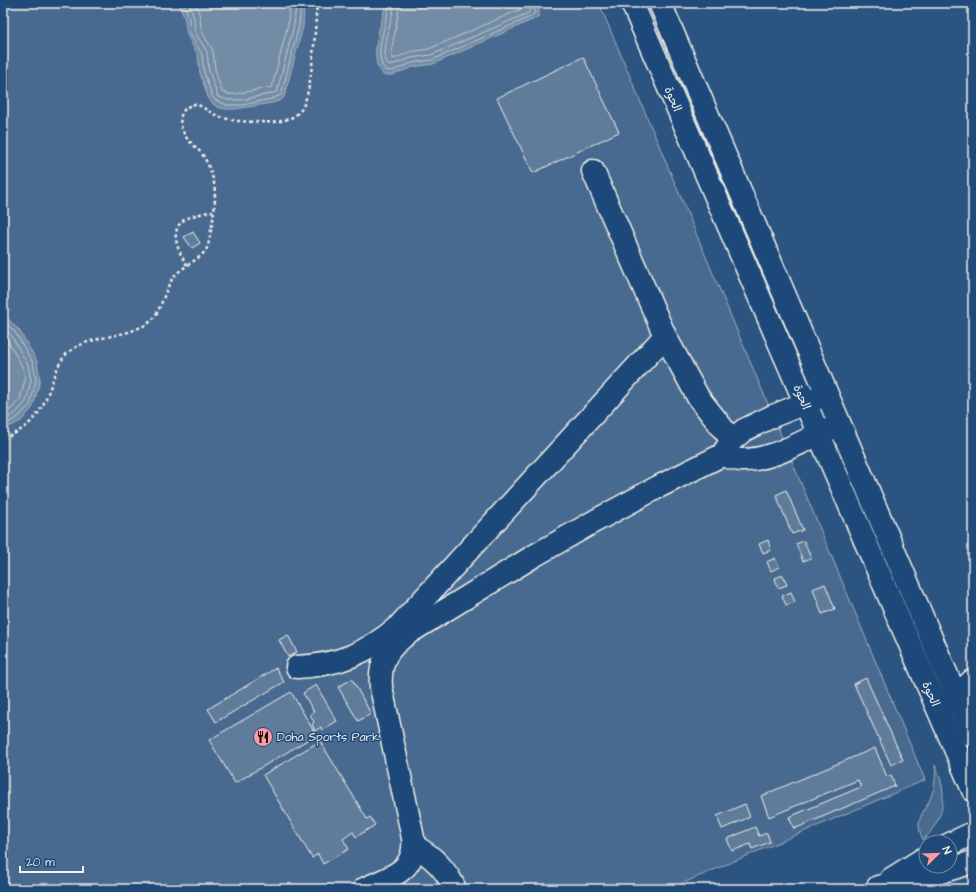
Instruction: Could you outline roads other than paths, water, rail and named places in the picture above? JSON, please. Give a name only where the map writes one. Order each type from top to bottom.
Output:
[{"type":"street","name":"الحوة","points":[[632,3],[973,790]]},
{"type":"street","name":"الحوة","points":[[660,3],[840,424],[965,697],[973,736]]},
{"type":"street","points":[[593,172],[666,336],[698,397],[727,447],[739,460],[768,456],[840,424]]},
{"type":"street","points":[[297,667],[334,663],[351,657],[384,639],[399,626],[666,336]]},
{"type":"street","points":[[364,889],[401,871],[411,860],[414,853],[414,846],[381,687],[380,675],[382,664],[393,644],[470,594],[595,521],[727,447],[744,430],[827,394]]},
{"type":"street","points":[[450,569],[470,594]]},
{"type":"street","points":[[936,706],[965,697],[966,685],[973,680]]},
{"type":"street","points":[[958,840],[973,832]]},
{"type":"street","points":[[414,846],[435,860],[450,879],[455,889]]},
{"type":"street","points":[[876,888],[918,862]]},
{"type":"street","points":[[876,888],[928,876],[973,862]]},
{"type":"water","points":[[179,3],[304,3],[303,27],[284,97],[281,100],[272,103],[235,109],[217,107],[212,103],[208,97],[200,73],[198,55],[187,35],[185,20]]},
{"type":"water","points":[[386,3],[537,3],[539,16],[433,64],[413,67],[392,75],[383,75],[376,60],[376,44]]},
{"type":"water","points":[[3,314],[19,330],[37,361],[40,380],[33,407],[21,421],[3,430]]},
{"type":"place","name":"Doha Sports Park","points":[[263,737]]}]
